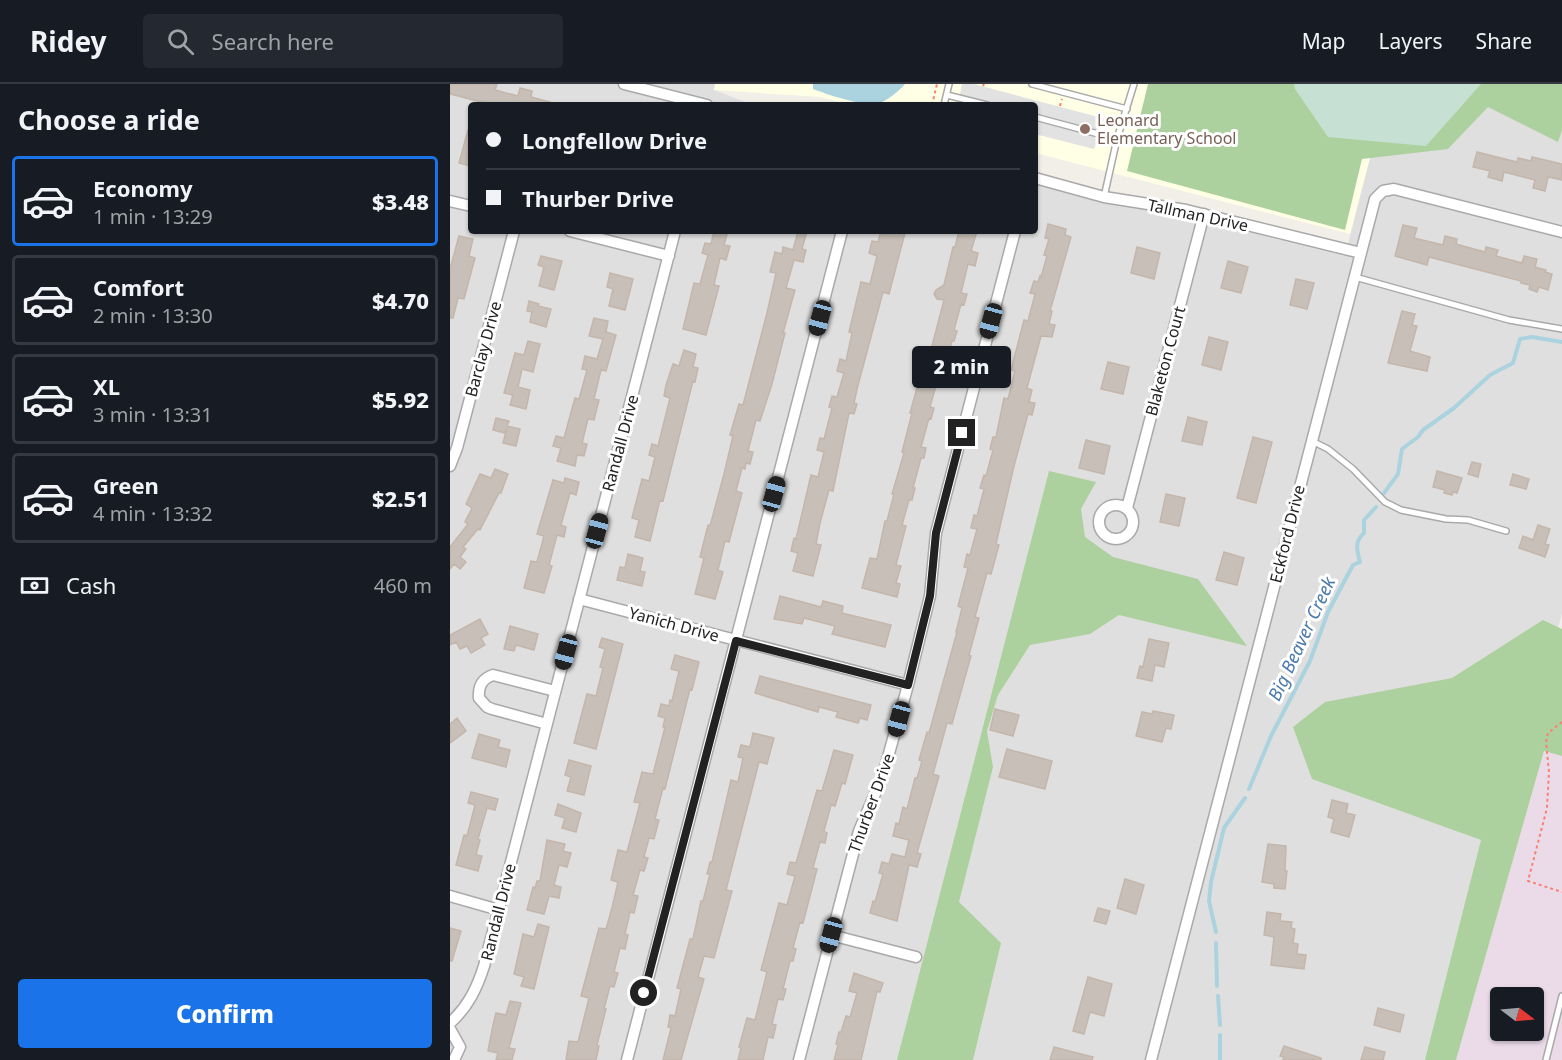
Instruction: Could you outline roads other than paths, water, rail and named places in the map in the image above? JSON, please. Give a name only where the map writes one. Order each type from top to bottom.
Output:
[{"type":"street","points":[[624,84],[696,102]]},
{"type":"street","name":"Tallman Drive","points":[[1038,179],[1104,197],[1164,205],[1361,253]]},
{"type":"street","name":"Eckford Drive","points":[[1151,1060],[1375,199],[1383,190],[1390,189],[1562,232]]},
{"type":"street","points":[[450,201],[468,205]]},
{"type":"street","name":"Blaketon Court","points":[[1127,508],[1204,214]]},
{"type":"street","name":"Barclay Drive","points":[[450,466],[457,448],[513,234]]},
{"type":"street","points":[[582,234],[669,256]]},
{"type":"street","name":"Randall Drive","points":[[450,1023],[469,1002],[480,981],[674,234]]},
{"type":"street","points":[[627,1060],[841,234]]},
{"type":"street","name":"Thurber Drive","points":[[799,1060],[858,831],[884,775],[908,685],[930,596],[936,533],[1014,234]]},
{"type":"street","name":"Yanich Drive","points":[[579,599],[908,685]]},
{"type":"street","points":[[547,724],[487,707],[479,698],[480,687],[486,678],[493,675],[555,691]]},
{"type":"street","points":[[450,896],[499,910]]},
{"type":"street","points":[[831,935],[916,957]]},
{"type":"street","points":[[450,1029],[460,1047],[454,1060]]},
{"type":"lane","points":[[945,102],[949,84]]},
{"type":"lane","points":[[1032,84],[1127,108]]},
{"type":"lane","points":[[1104,197],[1117,139],[1134,84]]},
{"type":"lane","points":[[947,95],[975,102]]},
{"type":"lane","points":[[1038,118],[1117,139]]},
{"type":"lane","points":[[1355,277],[1509,320],[1562,329]]},
{"type":"lane","points":[[1311,440],[1328,449],[1353,469],[1385,502],[1401,510],[1446,519],[1468,520],[1506,531]]},
{"type":"lane","points":[[1546,1060],[1562,996]]},
{"type":"water","points":[[813,84],[905,84],[895,94],[880,102],[856,102],[813,89]]},
{"type":"waterway","name":"Big Beaver Creek","points":[[1384,493],[1398,474],[1402,449],[1418,437],[1423,430],[1454,408],[1490,375],[1513,363],[1520,339],[1532,337],[1562,342]]},
{"type":"waterway","name":"Big Beaver Creek","points":[[1249,789],[1271,736],[1310,661],[1328,612],[1353,565],[1360,562],[1357,546],[1364,533],[1364,520],[1376,507]]},
{"type":"waterway","name":"Big Beaver Creek","points":[[1216,932],[1209,901],[1211,882],[1224,828],[1245,798]]},
{"type":"waterway","name":"Big Beaver Creek","points":[[1216,943],[1217,986]]},
{"type":"waterway","name":"Big Beaver Creek","points":[[1218,996],[1220,1025]]},
{"type":"waterway","name":"Big Beaver Creek","points":[[1220,1035],[1220,1060]]},
{"type":"place","name":"Leonard Elementary School","points":[[1085,129]]}]
